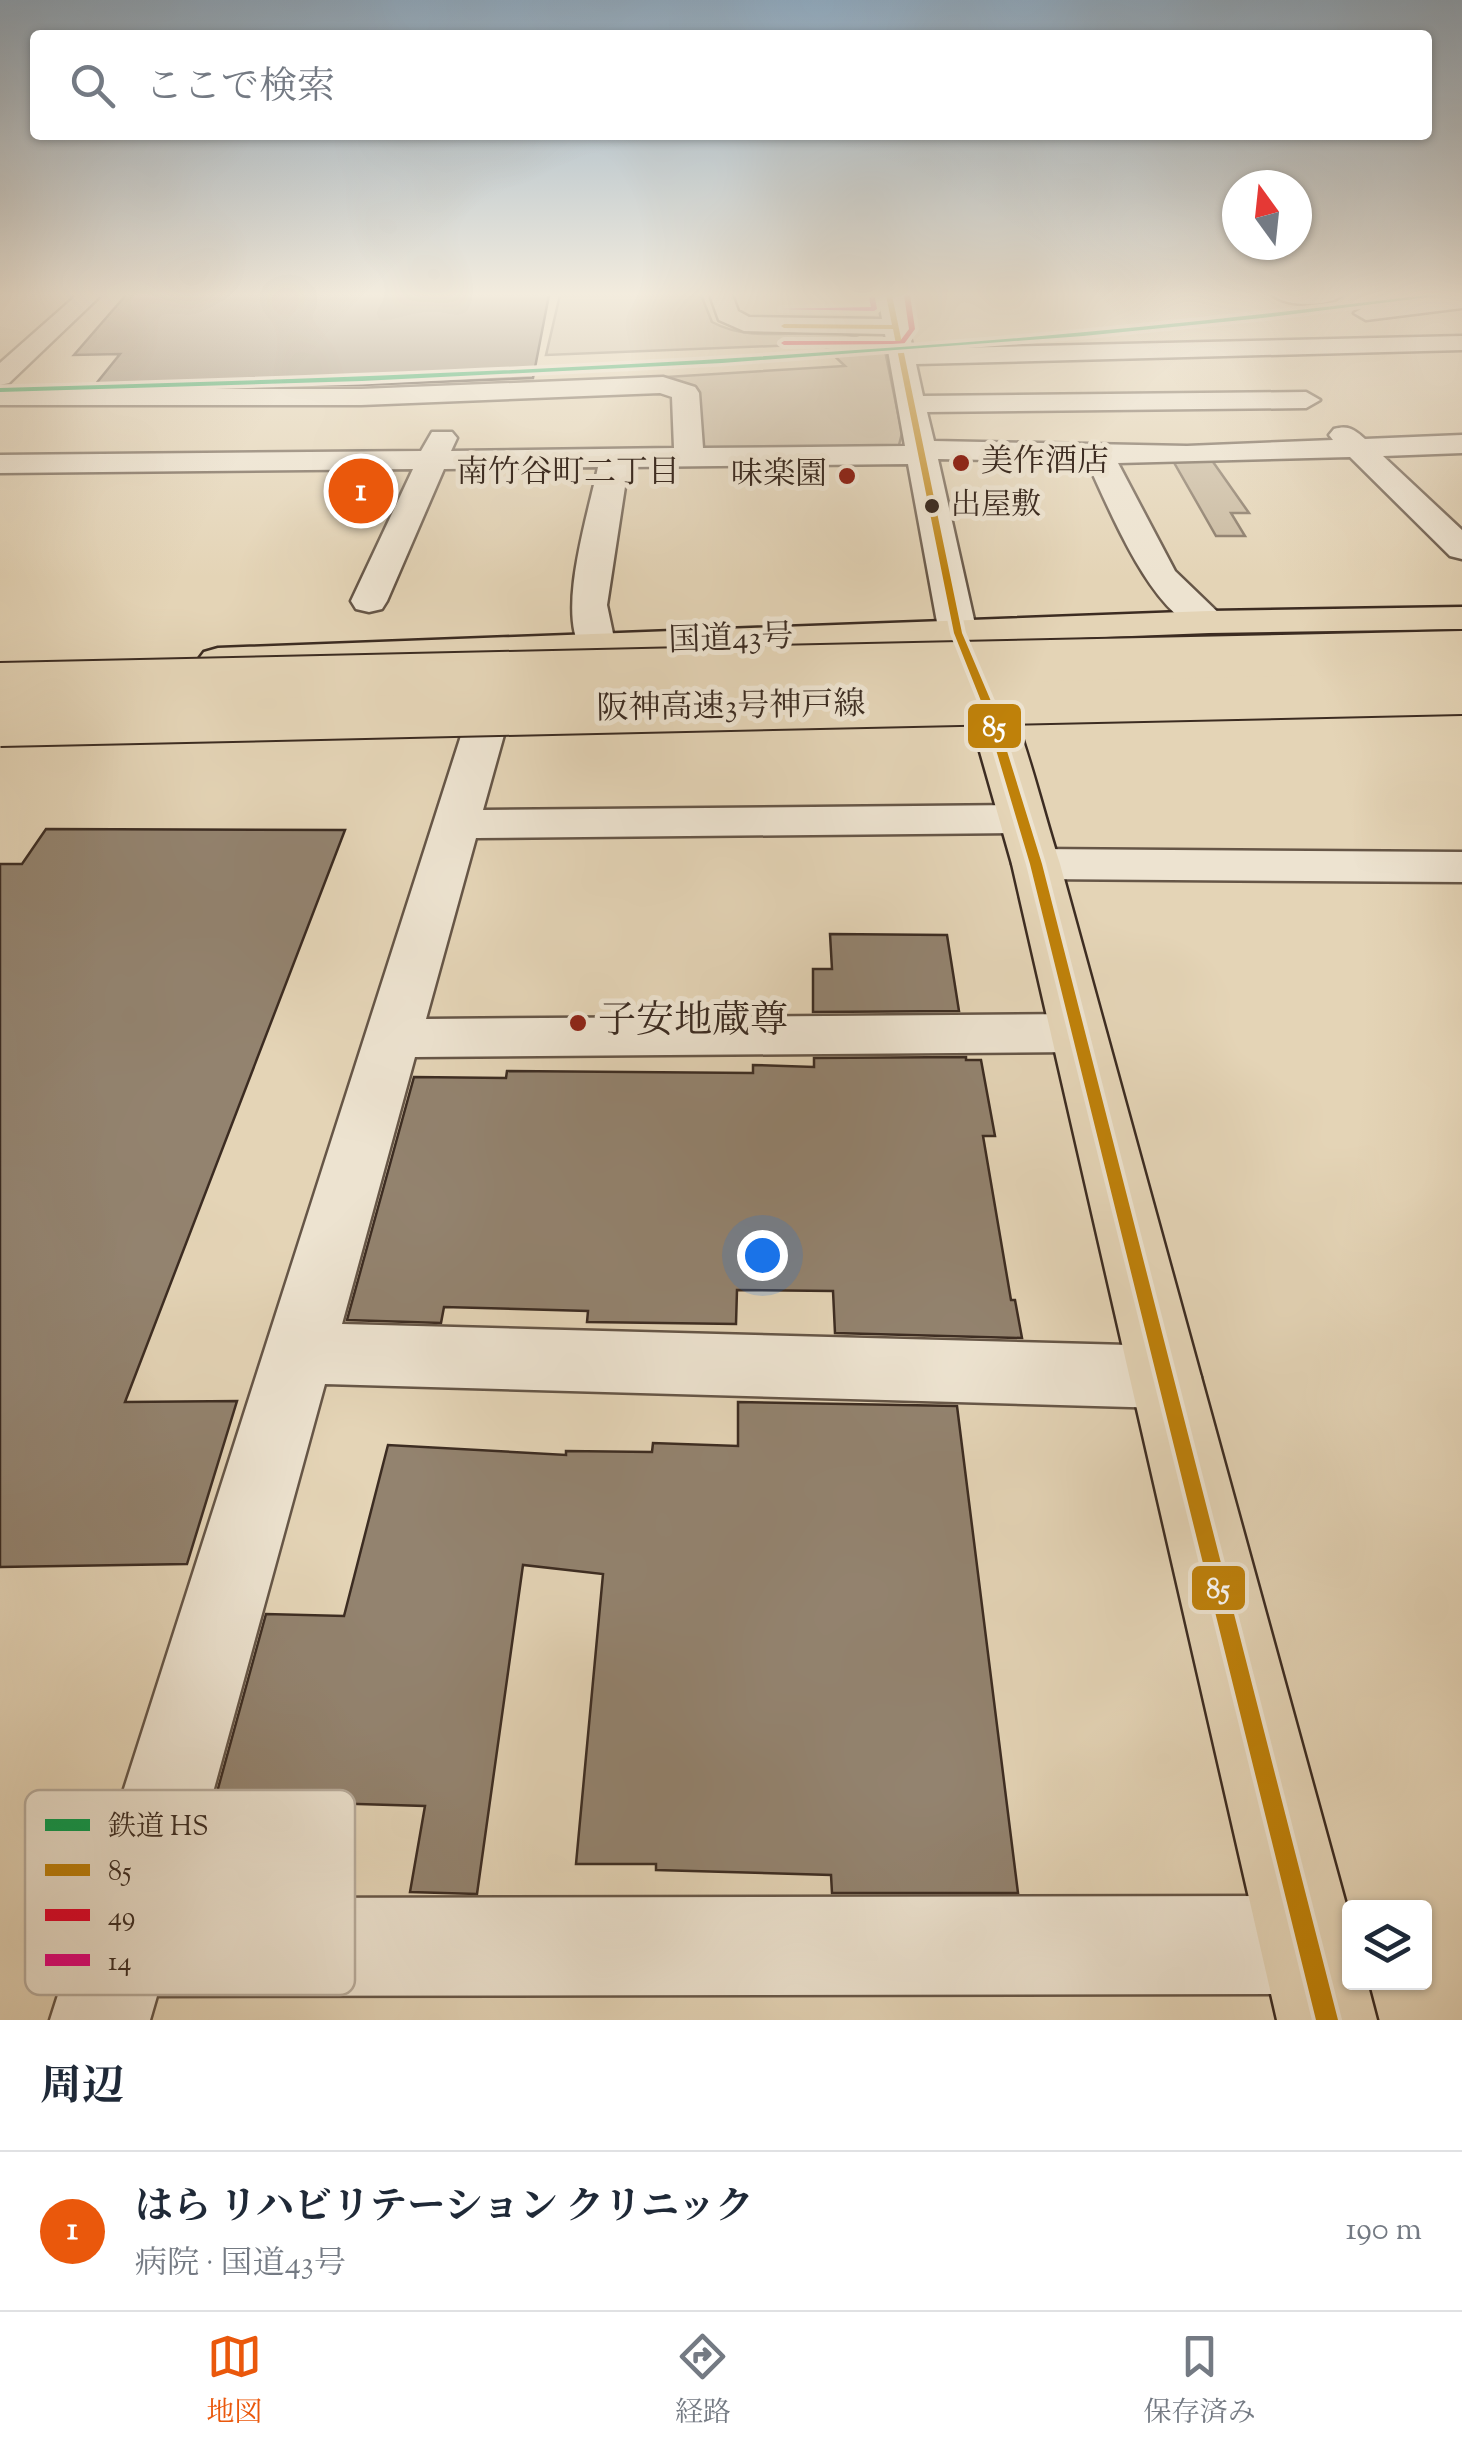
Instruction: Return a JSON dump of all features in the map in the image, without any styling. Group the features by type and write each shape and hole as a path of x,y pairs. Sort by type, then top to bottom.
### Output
{"main road":[{"name":"国道43号","path":"0,669 596,643 1209,622 1462,618"},
{"path":"958,633 988,706 1029,842 1318,1983"},
{"name":"阪神高速3号神戸線","path":"0,684 1462,652"},
{"name":"国道43号","path":"0,726 1462,695"},
{"name":"阪神高速3号神戸線","path":"0,726 1462,695"}],"street":[{"path":"40,389 91,400 324,394 361,397 556,389"},
{"path":"675,389 685,393 689,459"},
{"path":"910,389 958,633"},
{"path":"1132,389 1188,455"},
{"path":"1294,389 1462,549"},
{"path":"913,404 1306,400"},
{"path":"0,464 436,450 614,461 921,452 1188,455 1462,444"},
{"path":"369,600 436,450"},
{"path":"1098,453 1160,576 1209,622"},
{"path":"596,643 589,604 614,461"},
{"path":"169,1790 488,717"},
{"path":"458,824 1029,842 1462,868"},
{"path":"394,1038 1078,1033"},
{"path":"300,1353 1165,1377"},
{"path":"355,1984 1318,1983"}],"shaded area":[{"path":"679,389 893,389 902,433 899,445 884,449 704,450"},
{"path":"1172,459 1211,459 1249,513 1231,513 1245,536 1216,536"}],"building":[{"path":"46,829 345,830 125,1402 237,1401 187,1564 0,1567 0,864 22,864"},
{"path":"830,934 947,935 959,1011 813,1012 813,969 832,969"},
{"path":"814,1058 981,1060 995,1136 983,1136 1011,1300 1015,1300 1022,1338 835,1333 833,1291 737,1290 736,1324 587,1322 588,1311 444,1307 441,1323 347,1320 414,1077 506,1078 507,1071 753,1073 753,1065 814,1067"},
{"path":"738,1402 957,1406 1018,1893 832,1893 831,1875 656,1870 656,1864 576,1864 603,1574 523,1565 477,1894 410,1892 425,1806 355,1804 355,1790 218,1790 266,1614 344,1616 388,1445 566,1455 566,1451 652,1452 653,1443 738,1446"}],"rail line":[{"name":"HS","path":"0,390 24,389"}],"transit line":[{"name":"85","path":"908,389 958,633 988,706 1036,864 1327,2020"}],"place":[{"name":"美作酒店","path":"961,463"},
{"name":"味楽園","path":"847,476"},
{"name":"はら リハビリテーション クリニック","path":"361,491"},
{"name":"出屋敷","path":"932,506"},
{"name":"子安地蔵尊","path":"578,1023"}],"district":[{"name":"南竹谷町二丁目","path":"568,474"}]}
